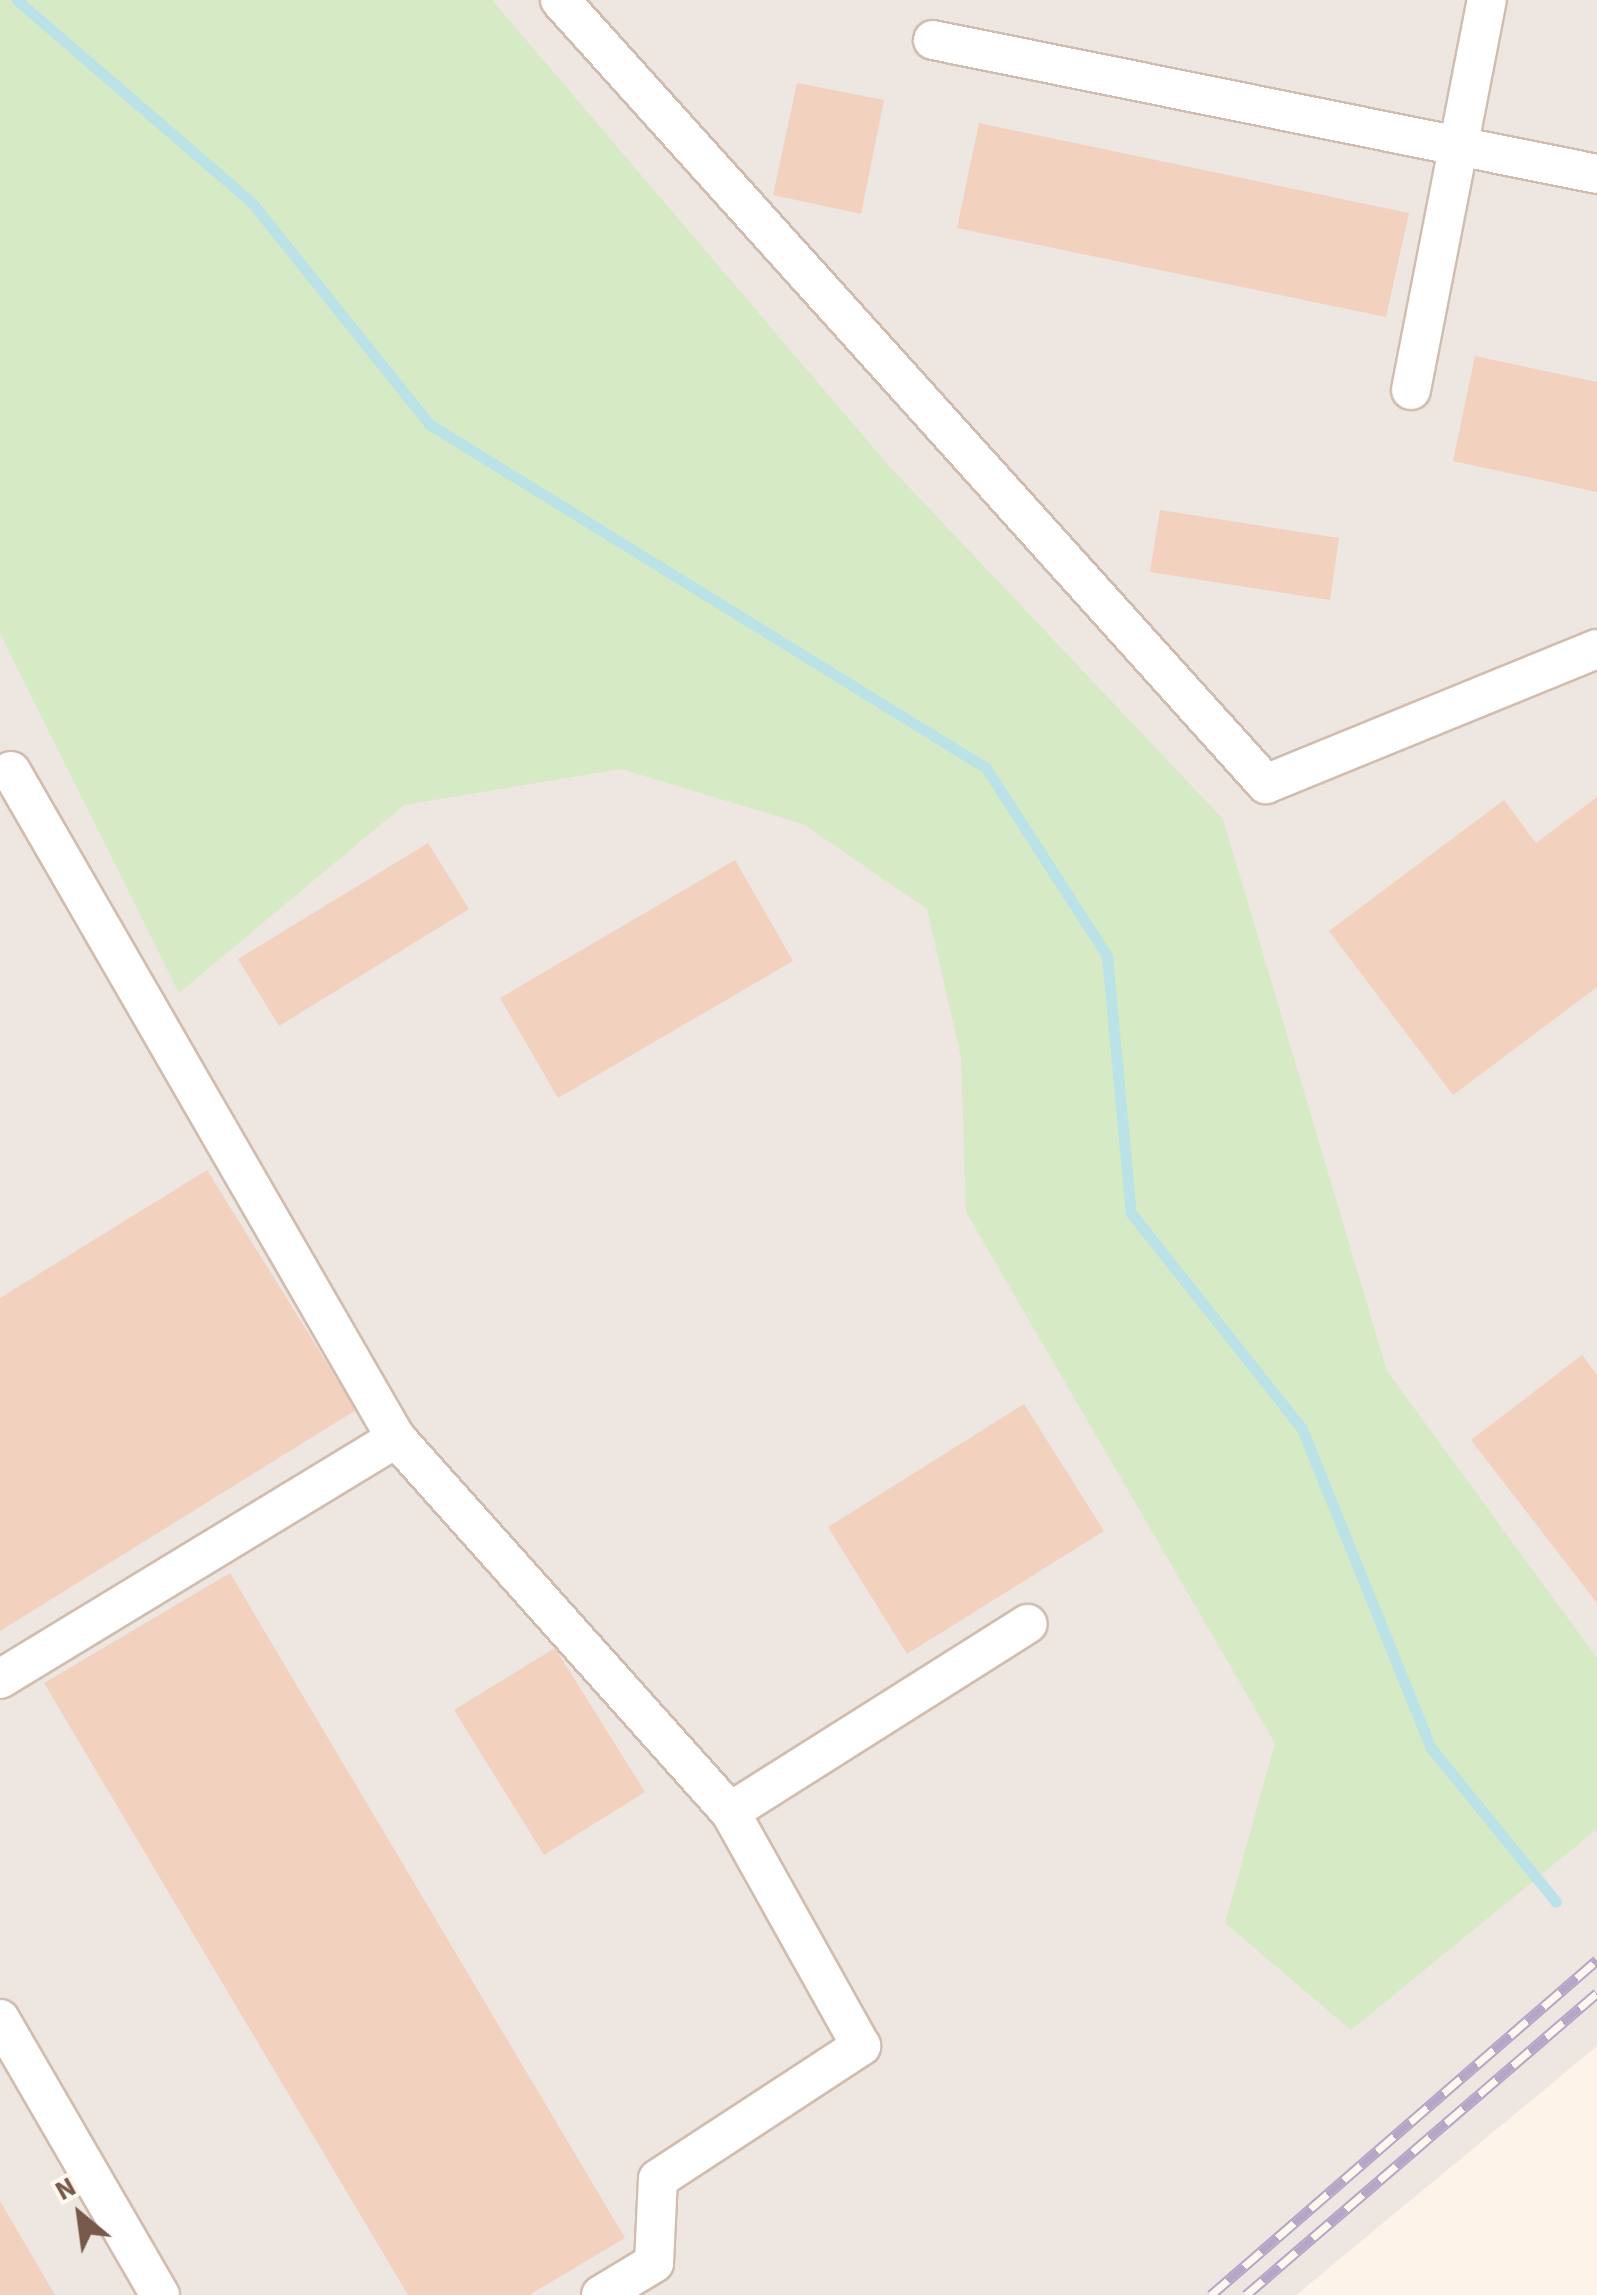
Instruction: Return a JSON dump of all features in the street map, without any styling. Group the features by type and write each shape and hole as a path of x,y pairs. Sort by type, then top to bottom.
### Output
{"lane":[{"path":"560,0 1266,784 1597,649"},
{"path":"1411,390 1487,0"},
{"path":"933,40 1597,174"},
{"path":"11,771 396,1438 730,1812 861,2046 658,2179 654,2263 601,2295"},
{"path":"0,1679 396,1438"},
{"path":"730,1812 1027,1624"},
{"path":"0,2019 160,2295"}],"shaded area":[{"path":"0,0 1597,0 1597,2046 1296,2295 0,2295"}],"green space":[{"path":"0,0 492,0 889,466 1223,819 1387,1371 1597,1658 1597,1829 1351,2030 1225,1923 1275,1743 966,1212 961,1057 927,909 803,824 621,769 404,805 179,993 0,633"}],"building":[{"path":"797,83 884,100 861,214 773,195"},
{"path":"979,123 1409,213 1386,317 957,228"},
{"path":"1475,356 1597,382 1597,492 1453,461"},
{"path":"1160,510 1339,538 1330,600 1150,572"},
{"path":"1597,797 1597,987 1453,1095 1329,931 1504,800 1536,843"},
{"path":"428,843 469,909 279,1026 238,959"},
{"path":"735,860 793,961 558,1098 500,998"},
{"path":"207,1170 356,1410 0,1631 0,1298"},
{"path":"1582,1355 1597,1375 1597,1603 1471,1440"},
{"path":"1024,1404 1104,1531 907,1654 828,1527"},
{"path":"230,1573 625,2238 529,2295 408,2295 44,1683"},
{"path":"555,1648 645,1792 544,1855 454,1710"},
{"path":"0,2201 55,2295 0,2295"}],"waterway":[{"path":"17,0 253,204 429,424 986,768 1107,956 1131,1213 1302,1429 1431,1748 1556,1902"}],"railway":[{"path":"1211,2295 1597,1960"},
{"path":"1246,2295 1597,1993"}]}
